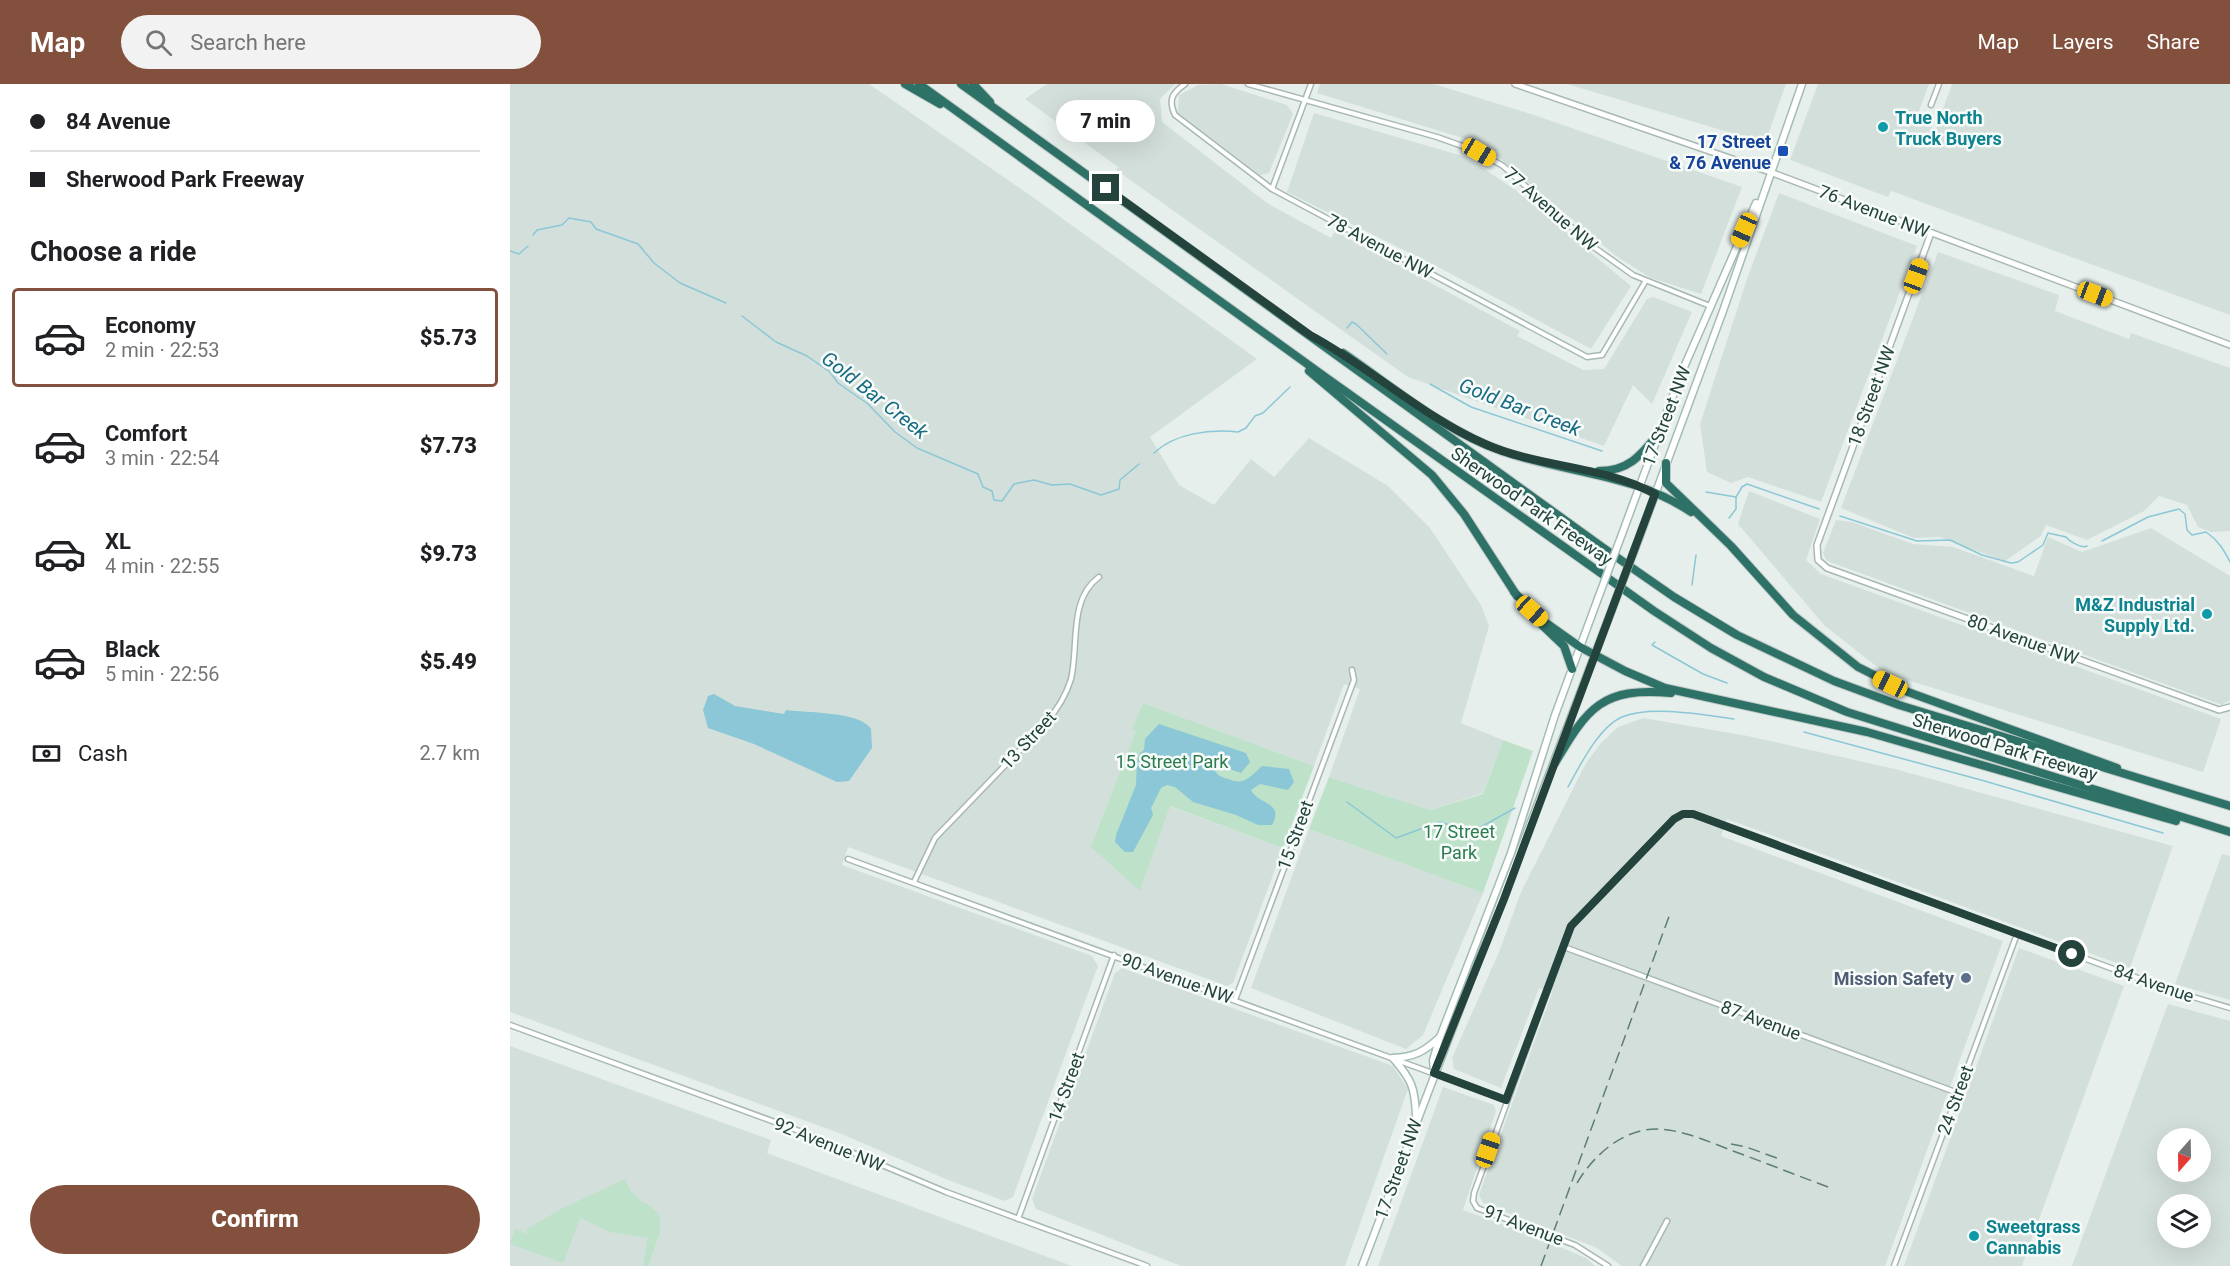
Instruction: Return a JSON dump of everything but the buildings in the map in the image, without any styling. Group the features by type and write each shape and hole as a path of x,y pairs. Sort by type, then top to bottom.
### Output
{"highway":[{"path":"905,84 923,96 953,109"},
{"name":"Sherwood Park Freeway","path":"919,84 1654,611 1711,648 1764,676 1858,716 2230,833"},
{"name":"Sherwood Park Freeway","path":"961,84 1631,567 1674,597 1747,640 1798,666 1867,694 2230,806"},
{"path":"973,84 984,93 994,108"},
{"path":"1310,335 1340,351 1440,418 1482,443 1518,456 1640,485 1705,521"},
{"path":"1289,350 1324,385 1432,476 1464,514 1525,608 1564,646 1572,669"},
{"path":"1570,467 1607,471 1627,466 1642,455 1659,433"},
{"path":"1666,463 1666,483 1793,615 1858,668 1908,692 2111,765 2136,778"},
{"path":"1514,592 1542,620 1580,647 1638,677 1687,695"},
{"path":"1555,763 1582,719 1607,700 1636,692 1687,695 1867,732 2196,826 2230,833"}],"main road":[{"name":"17 Street NW","path":"1362,1266 1416,1119 1555,763 1636,546 1723,311 1802,84"},
{"name":"17 Street NW","path":"1434,1073 1433,1060 1440,1037 1511,853 1572,669 1659,433 1710,306 1770,172"},
{"path":"1393,1058 1411,1057 1424,1052 1440,1037"},
{"path":"1393,1058 1407,1074 1414,1089 1416,1119"}],"street":[{"name":"78 Avenue NW","path":"1185,84 1173,93 1171,101 1175,115 1272,189 1587,357 1597,357 1604,351 1645,282"},
{"name":"77 Avenue NW","path":"1248,84 1306,98 1437,137 1479,152 1503,166 1595,248 1645,282 1710,306"},
{"path":"1272,189 1311,84"},
{"name":"76 Avenue NW","path":"1515,84 1770,172 2230,345"},
{"path":"1931,105 1939,84"},
{"name":"18 Street NW","path":"1818,560 1817,545 1931,233"},
{"name":"80 Avenue NW","path":"1818,560 1827,568 2219,710 2230,707"},
{"name":"13 Street","path":"914,882 935,838 1045,724 1061,703 1072,672 1077,620 1088,589 1099,577"},
{"name":"15 Street","path":"1235,1000 1354,680 1352,670"},
{"name":"84 Avenue","path":"1564,947 1575,921 1674,819 1683,814 1693,814 2173,991 2230,1008"},
{"name":"90 Avenue NW","path":"848,860 914,882 1506,1100"},
{"name":"24 Street","path":"1894,1266 2017,934"},
{"path":"1506,1100 1564,947"},
{"name":"87 Avenue","path":"1564,947 1958,1093"},
{"name":"14 Street","path":"1018,1219 1113,955"},
{"name":"92 Avenue NW","path":"510,1025 813,1136 946,1192 1148,1266"},
{"name":"91 Avenue","path":"1506,1100 1473,1201 1477,1208 1575,1245 1608,1266"},
{"path":"1643,1266 1668,1221"}],"shaded area":[{"path":"510,84 869,84 1034,198 1257,359 1150,437 1179,485 1214,505 1251,459 1274,477 1309,438 1388,486 1430,528 1481,605 1489,626 1461,723 1503,740 1483,793 1430,810 1329,777 1360,689 1344,684 1314,766 1143,703 1133,729 1136,730 1140,891 1169,806 1283,848 1233,983 1227,986 848,847 842,865 1092,956 1098,966 1013,1197 1005,1201 948,1180 844,1135 510,1012"},
{"path":"1047,84 1175,84 1160,99 1162,122 1267,203 1331,238 1335,231 1520,331 1517,336 1583,370 1604,369 1647,299 1653,297 1692,312 1652,404 1633,385 1604,446 1408,377 1116,170 1118,167 1025,99"},
{"path":"1221,84 1287,105 1293,114 1269,173 1260,175 1178,113 1179,95 1198,85"},
{"path":"1320,84 1434,84 1534,115 1742,187 1701,294 1651,278 1616,256 1482,144 1317,93"},
{"path":"1567,84 1786,84 1765,143"},
{"path":"1818,84 1929,84 1915,122 1936,129 1952,84 2230,84 2230,315 1891,191 1888,197 1790,160"},
{"path":"1314,113 1466,157 1514,189 1631,286 1591,349 1442,269 1287,192"},
{"path":"1779,193 1917,246 1821,502 1748,477 1731,483 1707,472 1700,424 1748,276"},
{"path":"1938,252 2059,295 2055,311 2129,339 2131,333 2230,368 2230,531 2211,532 2198,527 2187,505 2159,496 2144,511 2087,540 2046,525 2041,536 2005,561 1939,537 1914,538 1841,508"},
{"path":"1749,491 1820,519 1806,560 1821,574 2221,719 2203,772 1885,673 1825,626 1738,524"},
{"path":"1836,520 1852,522 1913,544 1953,547 2034,576 2048,537 2082,552 2151,528 2230,576 2230,700 2222,705 1827,561 1823,553"},
{"path":"1643,718 1748,736 1895,769 2173,846 2130,968 1727,819 1721,836 2003,941 1885,1266 1622,1266 1597,1248 1483,1203 1479,1195 1552,993 1539,988 1501,1088 1454,1069 1452,1058 1499,952 1521,892 1586,763 1601,743 1618,727"},
{"path":"1309,829 1483,893 1423,1035 1406,1049 1251,988"},
{"path":"2222,854 2230,856 2230,1000 2175,984"},
{"path":"2019,948 2124,986 2022,1266 1904,1266"},
{"path":"1122,968 1393,1066 1408,1089 1345,1266 1181,1266 1036,1209 1032,1199 1115,973"},
{"path":"2168,1004 2230,1021 2230,1266 2072,1266"},
{"path":"510,1046 771,1140 767,1153 1072,1266 510,1266"},
{"path":"1443,1087 1494,1105 1496,1111 1463,1210 1586,1258 1595,1266 1378,1266"}],"green space":[{"name":"15 Street Park","path":"1143,703 1314,766 1283,848 1170,806 1140,891 1091,847 1136,731 1132,729"},
{"name":"17 Street Park","path":"1503,740 1533,751 1483,893 1309,829 1329,777 1430,810 1483,794"},
{"path":"625,1179 633,1193 660,1216 660,1232 648,1266 643,1266 648,1238 610,1232 580,1218 563,1263 510,1244 515,1229 527,1234 527,1229 561,1209"}],"water":[{"path":"714,694 735,706 784,714 786,710 832,714 856,719 871,729 872,748 849,781 837,782 754,744 708,728 703,710 708,696"},
{"path":"1159,724 1246,753 1250,762 1241,773 1218,765 1213,767 1225,778 1243,781 1262,766 1289,769 1294,782 1288,790 1260,784 1251,790 1254,795 1273,808 1275,817 1272,825 1258,825 1236,815 1193,802 1175,787 1167,785 1161,788 1151,808 1153,815 1133,852 1125,852 1115,842 1116,835 1136,785 1137,761 1144,750 1145,739"}],"waterway":[{"name":"Gold Bar Creek","path":"533,235 537,230 562,225 569,218 591,222 596,229 638,244 654,263 680,283 726,303"},
{"name":"Gold Bar Creek","path":"510,251 519,254 528,246"},
{"name":"Gold Bar Creek","path":"742,316 776,342 807,356 830,372 838,383 868,404 895,432 917,448 978,474 983,487 992,491 994,500 1002,501 1014,484 1034,480 1052,485 1070,484 1101,495 1119,489 1120,480 1139,464"},
{"name":"Gold Bar Creek","path":"1347,328 1352,322 1356,324 1387,354"},
{"name":"Gold Bar Creek","path":"1430,384 1471,407 1602,451"},
{"name":"Gold Bar Creek","path":"1154,453 1172,441 1193,434 1216,431 1238,432 1246,428 1255,416 1263,413 1290,387"},
{"name":"Gold Bar Creek","path":"1706,492 1736,497 1742,487 1747,484 1819,509"},
{"path":"1729,518 1736,509 1736,497"},
{"name":"Gold Bar Creek","path":"2102,541 2148,517 2179,509 2185,514 2187,530 2192,535 2206,532 2220,546 2230,562"},
{"name":"Gold Bar Creek","path":"1840,516 1917,541 1950,540 1982,555 2011,563 2018,562 2043,545 2048,533 2066,537 2079,546 2087,546"},
{"path":"1692,585 1696,555"},
{"path":"1655,642 1652,645 1703,674 1727,683"},
{"path":"1568,787 1598,738 1622,717 1634,713 1662,711 1734,719"},
{"path":"1804,732 2163,833"},
{"path":"1347,802 1396,838 1440,822 1472,832 1515,808"}],"railway":[{"path":"1541,1266 1671,911"},
{"path":"1577,1183 1591,1163 1610,1146 1633,1133 1658,1129 1696,1137 1831,1188"},
{"path":"1731,1144 1777,1158"}],"place":[{"name":"True North Truck Buyers","path":"1883,127"},
{"name":"17 Street & 76 Avenue","path":"1783,151"},
{"name":"M&Z Industrial Supply Ltd.","path":"2207,614"},
{"name":"Mission Safety","path":"1966,978"},
{"name":"Sweetgrass Cannabis","path":"1974,1236"}],"route":[{"path":"1106,188 1310,335 1340,351 1464,433 1502,451 1619,479 1640,485 1655,494 1504,899 1434,1073 1506,1100 1571,926 1674,819 1683,814 1693,814 2072,954"}]}
